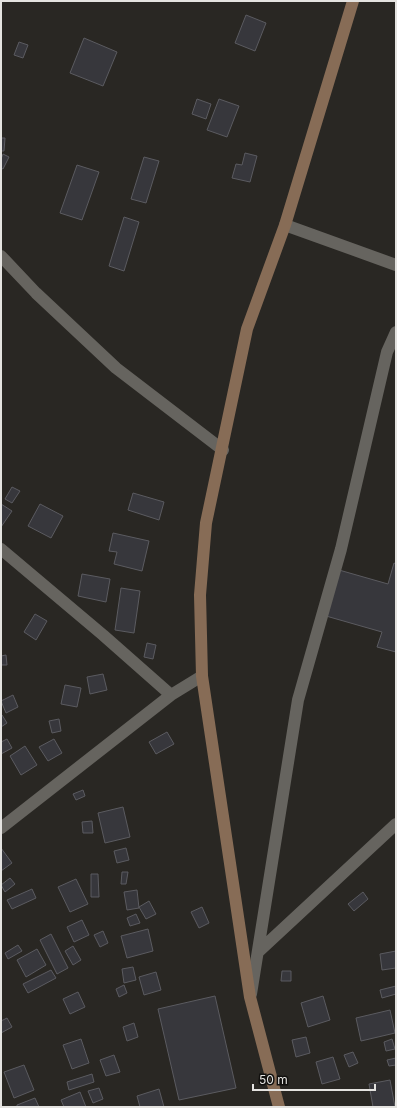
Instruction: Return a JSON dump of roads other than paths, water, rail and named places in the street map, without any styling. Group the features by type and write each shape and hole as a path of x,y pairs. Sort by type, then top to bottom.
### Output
{"main road":[{"path":"279,1107 250,997 202,676 200,595 206,523 223,450 247,330 285,225 353,1"}],"street":[{"path":"285,225 396,265"},
{"path":"1,256 36,293 116,368 223,450"},
{"path":"250,997 298,700 341,549 387,352 396,332"},
{"path":"1,549 103,635 171,695"},
{"path":"1,828 171,695 202,676"},
{"path":"258,952 396,824"}]}
